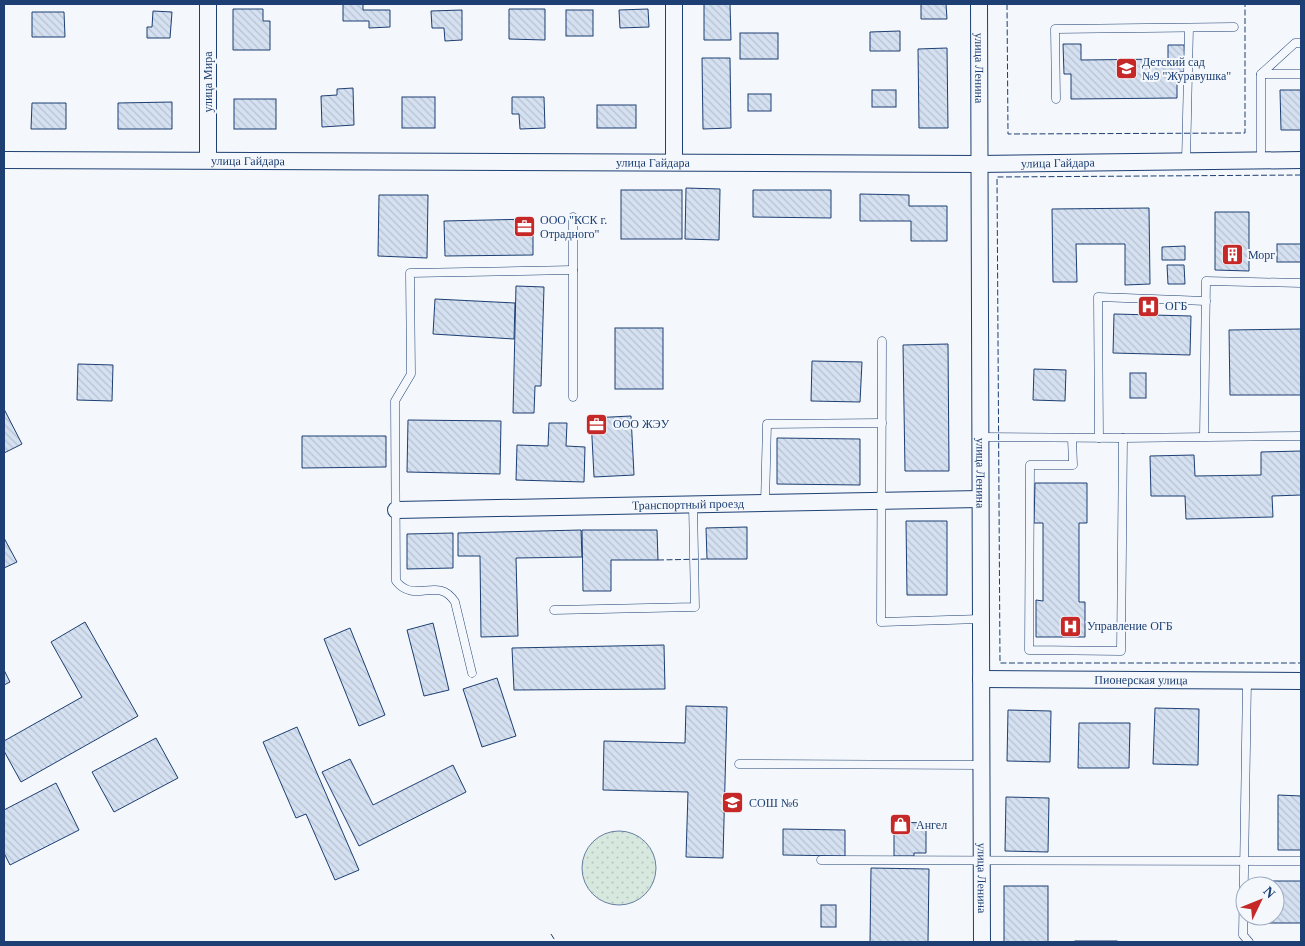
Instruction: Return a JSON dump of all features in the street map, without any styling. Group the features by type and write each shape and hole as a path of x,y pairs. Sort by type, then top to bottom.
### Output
{"street":[{"name":"улица Мира","path":"208,4 208,159"},
{"path":"674,4 674,162"},
{"name":"улица Ленина","path":"979,4 978,164 982,942"},
{"name":"улица Гайдара","path":"4,160 208,159 978,164 1301,160"},
{"name":"Транспортный проезд","path":"396,510 980,499"},
{"name":"Пионерская улица","path":"981,679 1301,681"}],"lane":[{"path":"1056,99 1055,29 1234,27"},
{"path":"1186,161 1189,28"},
{"path":"1261,160 1261,74 1295,43 1301,43"},
{"path":"1261,74 1301,74"},
{"path":"572,217 573,397"},
{"path":"472,673 455,602 449,593 441,590 411,591 402,589 396,581 395,402 411,374 410,273 573,270"},
{"path":"1204,436 1206,281 1301,283"},
{"path":"1099,438 1098,297 1206,301"},
{"path":"882,341 880,622 981,619"},
{"path":"766,503 767,424 882,423"},
{"path":"980,437 1301,436"},
{"path":"1072,438 1072,465 1030,465 1029,650 1121,651 1123,438"},
{"path":"554,610 695,607 693,504"},
{"path":"1247,680 1243,936 1248,942"},
{"path":"739,764 981,765"},
{"path":"821,860 1301,861"}],"shaded area":[{"path":"619,831 633,834 645,842 653,854 656,868 653,882 645,894 633,902 619,905 605,902 593,894 585,882 582,868 585,854 593,842 605,834"}],"building":[{"path":"343,4 363,4 363,10 390,10 390,27 369,28 369,21 343,21"},
{"path":"704,4 730,4 731,40 704,40"},
{"path":"921,4 946,4 947,19 921,19"},
{"path":"233,9 263,9 263,21 270,21 270,50 233,50"},
{"path":"509,9 545,9 545,40 509,39"},
{"path":"648,9 649,27 620,28 619,10"},
{"path":"462,10 462,40 445,41 444,28 432,28 431,11"},
{"path":"566,10 593,10 593,36 566,36"},
{"path":"153,11 172,12 170,38 147,38 147,27 152,27"},
{"path":"32,12 64,12 65,37 32,37"},
{"path":"900,31 900,51 870,51 870,32"},
{"path":"740,33 778,33 778,59 740,59"},
{"path":"1063,44 1081,44 1081,60 1168,59 1168,45 1184,45 1185,72 1177,72 1177,98 1071,99 1071,74 1064,74"},
{"path":"947,48 948,128 919,128 918,49"},
{"path":"702,58 730,58 731,128 703,129"},
{"path":"353,88 354,125 322,127 321,96 337,95 337,89"},
{"path":"872,90 896,90 896,107 872,107"},
{"path":"1280,90 1301,90 1301,130 1281,130"},
{"path":"748,94 771,94 771,111 748,111"},
{"path":"402,97 435,97 435,128 402,128"},
{"path":"512,97 544,97 545,128 520,129 519,114 512,114"},
{"path":"234,99 276,99 276,129 234,129"},
{"path":"172,102 172,129 118,129 118,103"},
{"path":"32,103 66,103 66,129 31,129"},
{"path":"597,105 636,105 636,128 597,128"},
{"path":"686,188 720,189 719,240 685,239"},
{"path":"621,190 682,190 682,239 621,239"},
{"path":"753,190 831,190 831,218 753,217"},
{"path":"860,194 909,195 909,206 947,206 947,241 911,241 911,221 860,221"},
{"path":"379,195 428,195 427,258 378,256"},
{"path":"1149,208 1150,284 1125,285 1125,244 1076,244 1077,282 1053,282 1052,209"},
{"name":"Морг","path":"1215,212 1249,212 1249,271 1215,270"},
{"path":"533,219 533,255 445,256 444,221"},
{"path":"1277,244 1301,244 1301,262 1277,262"},
{"path":"1185,246 1185,260 1162,260 1162,247"},
{"path":"1167,265 1184,265 1185,284 1168,284"},
{"path":"516,286 544,287 541,386 535,386 534,413 513,413"},
{"path":"435,299 515,303 514,339 433,334"},
{"path":"1114,314 1191,316 1190,355 1113,353"},
{"path":"615,328 663,328 663,389 615,389"},
{"path":"1301,329 1301,395 1230,395 1229,330"},
{"path":"948,344 949,471 905,471 903,345"},
{"path":"812,361 862,362 860,402 811,401"},
{"path":"78,364 113,365 112,401 77,400"},
{"path":"1034,369 1066,370 1065,401 1033,400"},
{"path":"1130,373 1146,373 1146,398 1130,398"},
{"path":"4,409 22,444 4,453"},
{"path":"631,416 634,475 594,477 591,418"},
{"path":"408,420 501,421 500,474 407,472"},
{"path":"549,423 567,423 566,446 585,447 584,482 516,480 517,445 548,446"},
{"path":"302,436 386,436 386,467 302,468"},
{"path":"777,438 860,439 860,485 777,484"},
{"path":"1301,451 1301,495 1272,496 1273,517 1186,519 1185,496 1151,496 1150,456 1194,455 1195,476 1261,475 1261,452"},
{"path":"1035,483 1087,483 1087,523 1079,523 1079,602 1085,602 1085,637 1036,637 1036,600 1043,601 1043,523 1034,523"},
{"path":"906,521 947,521 947,595 907,595"},
{"path":"747,527 747,559 707,559 706,528"},
{"path":"581,530 582,557 516,558 518,636 481,637 480,556 458,556 458,533"},
{"path":"582,530 657,530 658,560 611,560 611,591 583,591"},
{"path":"453,533 453,568 407,569 407,534"},
{"path":"4,538 17,562 4,568"},
{"path":"85,622 138,716 21,782 4,751 4,741 82,697 51,642"},
{"path":"433,623 449,690 424,696 407,630"},
{"path":"350,628 385,715 359,726 324,639"},
{"path":"664,645 665,689 514,690 512,648"},
{"path":"4,670 10,682 4,685"},
{"path":"497,678 516,736 482,747 463,689"},
{"path":"686,706 727,707 723,858 686,857 688,792 603,790 604,741 685,743"},
{"path":"1155,708 1199,709 1198,765 1153,764"},
{"path":"1008,710 1051,711 1050,762 1007,761"},
{"path":"1079,723 1130,723 1129,768 1078,768"},
{"path":"297,727 359,870 335,880 306,814 296,818 263,742"},
{"path":"156,738 178,778 114,812 92,772"},
{"path":"350,759 373,805 453,765 466,792 359,846 322,772"},
{"path":"56,783 79,830 10,865 4,853 4,810"},
{"path":"1278,795 1301,796 1301,850 1278,850"},
{"path":"1006,797 1049,798 1048,852 1005,851"},
{"path":"894,822 926,823 926,853 914,853 914,856 894,856"},
{"path":"783,829 845,830 845,856 783,855"},
{"path":"871,868 929,869 928,942 870,942"},
{"path":"1285,881 1301,881 1301,923 1285,923"},
{"path":"1004,886 1048,886 1048,942 1004,942"},
{"path":"821,905 836,905 836,927 821,927"},
{"path":"1117,941 1117,942 1075,942"}],"fence":[{"path":"1007,4 1008,134 1245,133 1245,4"},
{"path":"1301,175 997,177 1000,663 1301,663"},
{"path":"658,560 707,559"},
{"path":"551,934 556,942"}],"place":[{"name":"Детский сад №9 \"Журавушка\"","path":"1126,69"},
{"name":"ООО \"КСК г. Отрадного\"","path":"524,227"},
{"name":"Морг","path":"1232,255"},
{"name":"ОГБ","path":"1149,306"},
{"name":"ООО ЖЭУ","path":"597,424"},
{"name":"Управление ОГБ","path":"1071,626"},
{"name":"СОШ №6","path":"733,803"},
{"name":"Ангел","path":"900,825"}]}
